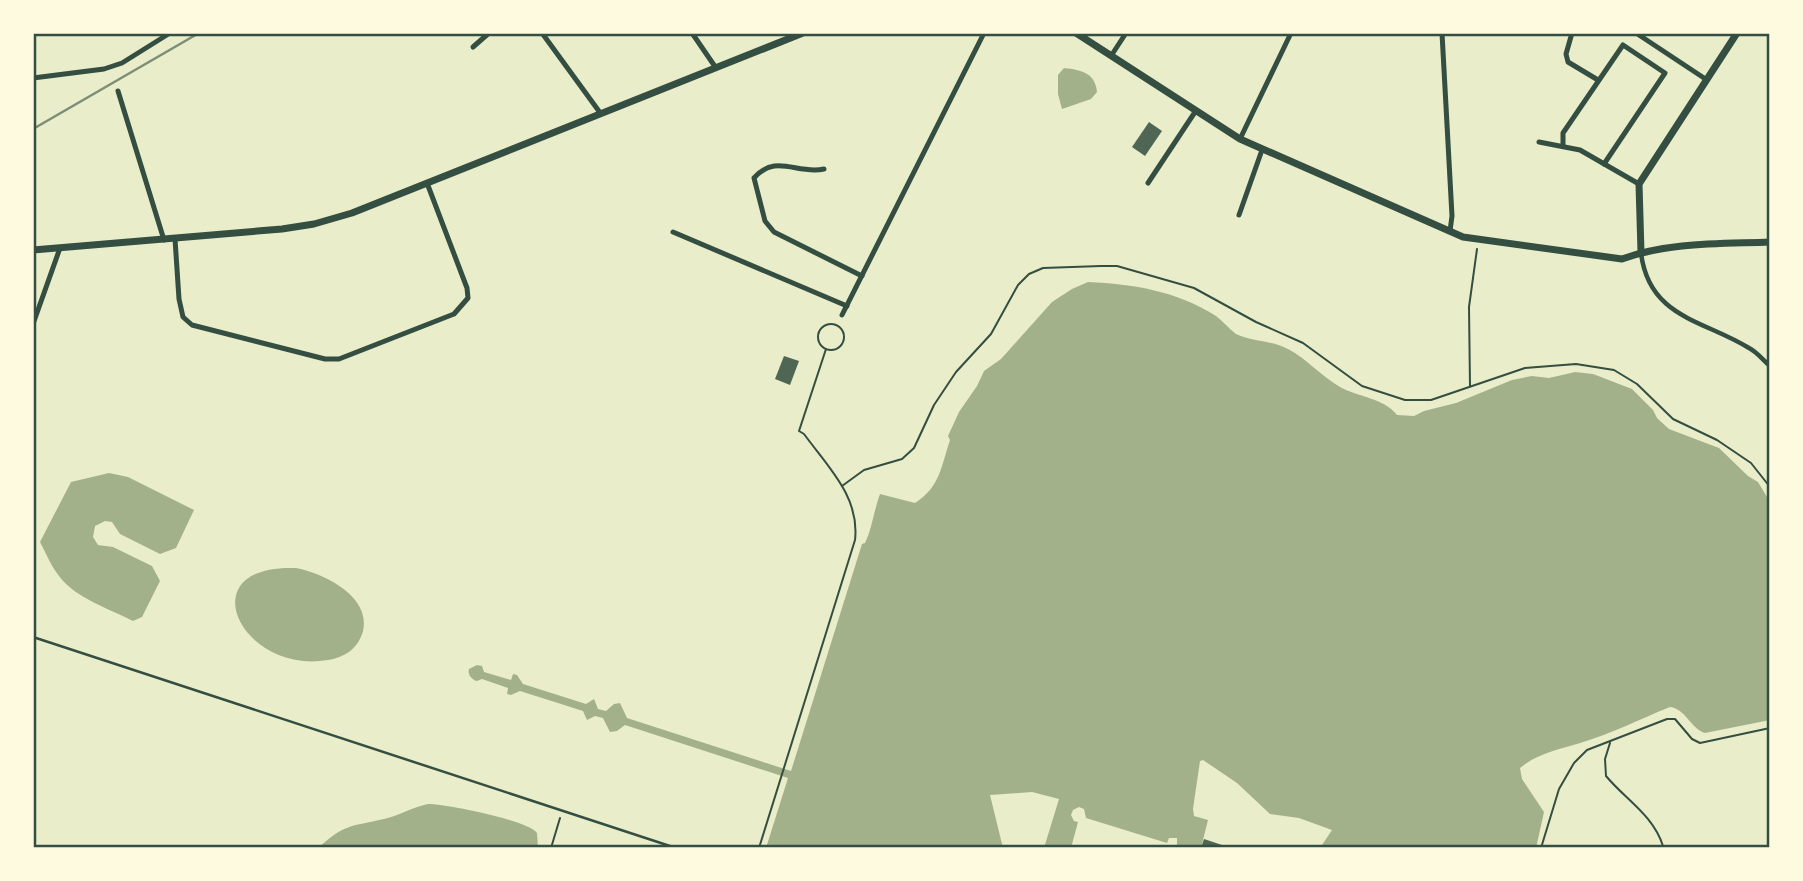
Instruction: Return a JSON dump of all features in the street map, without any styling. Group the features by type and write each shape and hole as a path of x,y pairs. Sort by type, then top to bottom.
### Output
{"street":[{"path":"33,78 104,69 122,63 170,33"},
{"path":"473,47 489,33"},
{"path":"542,33 601,114"},
{"path":"692,33 716,68"},
{"path":"33,250 164,240 314,224 352,213 803,33"},
{"path":"842,315 984,33"},
{"path":"1076,33 1240,139 1450,231 1478,240 1622,259 1665,248 1770,242"},
{"path":"1111,56 1126,33"},
{"path":"1240,139 1291,33"},
{"path":"1442,33 1452,216 1450,231"},
{"path":"1572,33 1566,54 1568,62 1598,80"},
{"path":"1636,33 1707,80"},
{"path":"1737,33 1639,184 1641,252 1643,269 1665,303 1682,317 1750,348 1770,366"},
{"path":"1563,145 1563,133 1623,45 1665,73 1604,163"},
{"path":"118,91 164,240"},
{"path":"1148,183 1195,112"},
{"path":"1539,142 1580,150 1639,184"},
{"path":"1239,215 1262,150"},
{"path":"824,169 812,172 780,164 762,169 754,178 765,221 774,232 862,276"},
{"path":"174,239 179,299 183,317 192,325 325,359 339,359 454,314 468,298 467,288 427,183"},
{"path":"673,232 847,306"},
{"path":"33,324 60,248"}],"lane":[{"path":"33,637 677,848"}],"path":[{"path":"1471,387 1469,307 1478,240"},
{"path":"842,486 864,470 902,459 914,448 934,405 956,372 991,334 1018,285 1029,274 1043,268 1117,266 1194,288 1256,323 1303,343 1362,386 1405,400 1431,400 1525,368 1576,364 1614,370 1637,383 1673,419 1717,440 1751,463 1770,487"},
{"path":"827,325 837,326 842,331 843,340 835,349 826,349 819,342 819,332 827,325"},
{"path":"759,848 855,540 852,502 804,434 799,431 826,349"},
{"path":"1541,848 1559,789 1574,763 1587,750 1667,719 1675,719 1692,739 1700,743 1770,727"},
{"path":"1610,742 1605,759 1606,776 1644,812 1663,846"},
{"path":"551,848 563,810"}],"shaded area":[{"path":"1064,68 1082,71 1094,81 1097,92 1091,99 1062,109 1058,94 1058,75"},
{"path":"1088,282 1138,287 1186,300 1216,316 1236,334 1288,349 1340,387 1378,401 1397,415 1414,416 1456,403 1512,380 1532,376 1549,378 1575,372 1593,374 1632,389 1669,429 1719,448 1758,482 1770,502 1770,720 1705,733 1695,727 1680,711 1670,707 1603,735 1534,759 1520,768 1522,779 1544,812 1536,848 1320,848 1332,830 1299,818 1270,814 1237,783 1203,760 1200,761 1193,809 1194,816 1208,820 1201,848 1168,848 1177,845 1177,838 1169,838 1167,843 1086,818 1084,809 1079,807 1073,810 1071,815 1074,821 1078,822 1071,848 1044,848 1059,799 1032,792 990,795 1003,848 766,848 788,778 625,725 610,732 603,718 595,716 587,720 583,711 520,691 507,694 508,688 482,679 477,681 470,675 469,669 477,665 482,666 484,672 511,680 513,674 517,675 523,684 586,704 594,699 598,709 606,711 614,704 620,703 627,718 791,771 880,494 915,503 930,490 938,476 950,440 948,436 984,371 1001,359 1052,302"},
{"path":"109,473 128,477 194,510 176,548 160,554 120,534 112,522 105,521 95,526 93,537 98,545 113,547 152,566 160,581 142,617 133,621 74,591 59,576 40,542 71,482"},
{"path":"296,568 319,575 343,588 360,607 364,618 363,631 358,643 340,657 328,660 297,660 271,651 251,636 238,618 235,599 243,583 263,571"},
{"path":"428,804 468,810 518,823 537,833 538,848 318,848 349,827 390,818"}],"building":[{"path":"1149,122 1162,131 1145,156 1132,147"},
{"path":"784,356 799,361 790,385 775,379"},
{"path":"1204,839 1228,847 1228,848 1201,848"}],"railway":[{"path":"33,129 199,33"}]}
